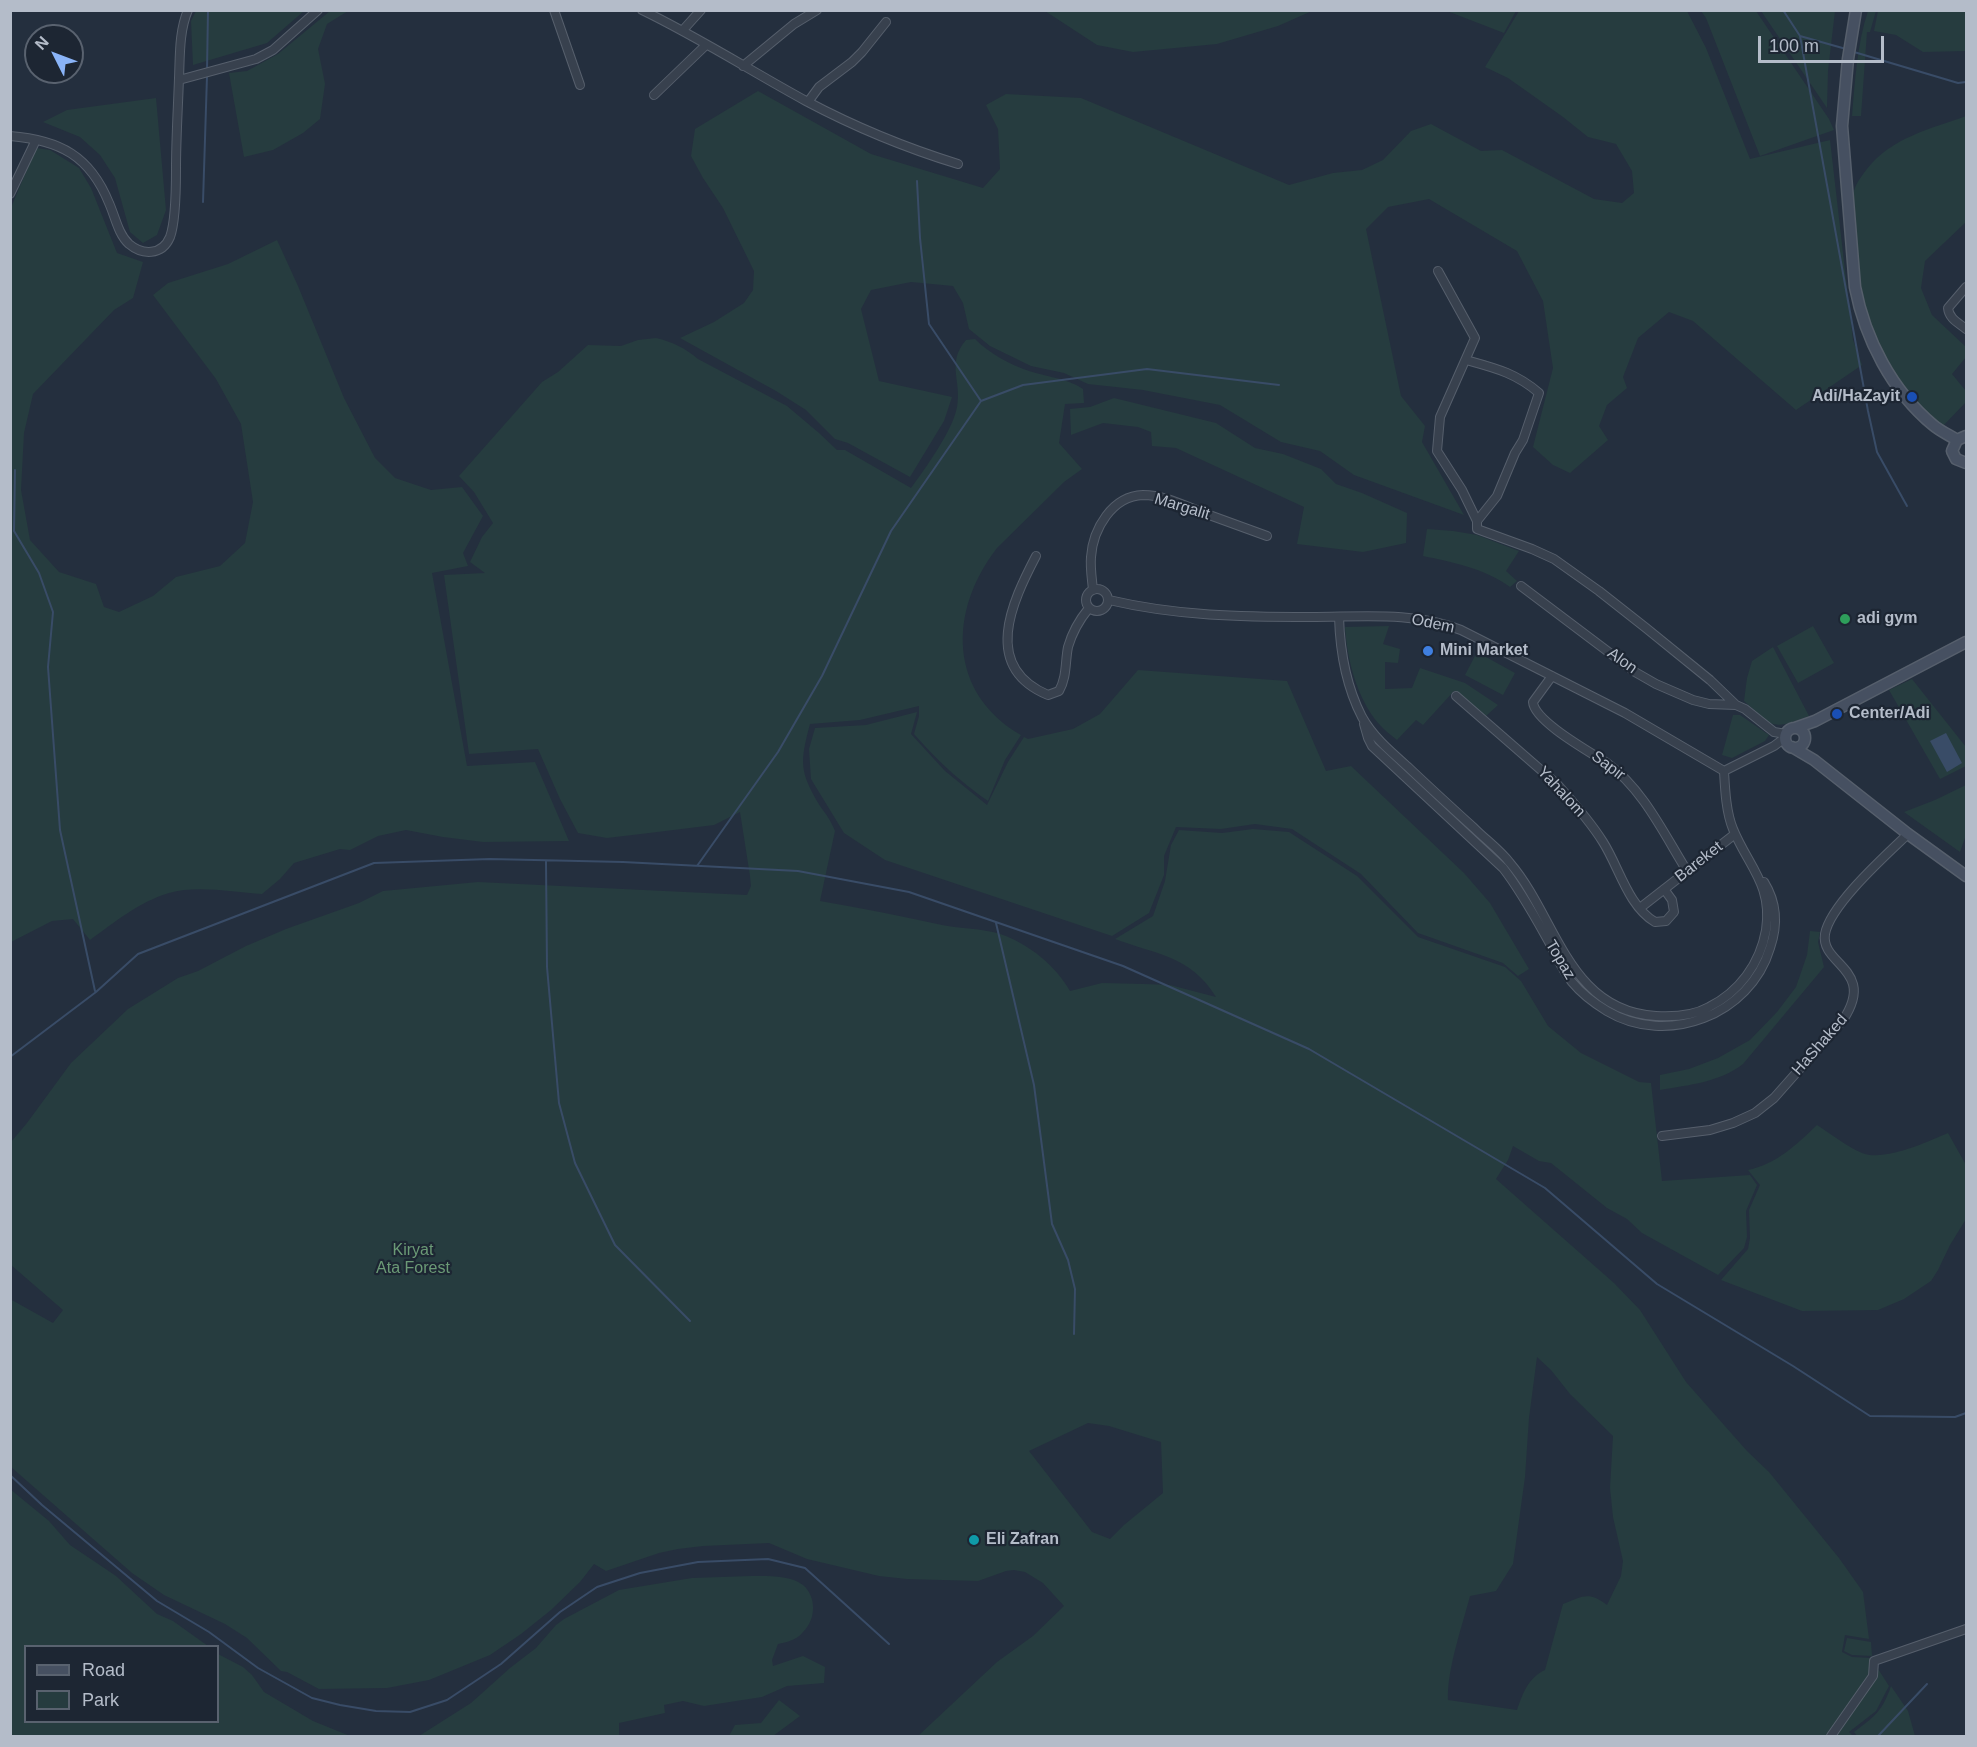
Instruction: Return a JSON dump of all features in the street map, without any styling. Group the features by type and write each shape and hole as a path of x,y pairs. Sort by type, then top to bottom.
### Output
{"street":[{"path":"10,136 52,142 70,151 83,162 103,188 122,236 144,252 152,253 162,248 170,237 176,194 179,56 188,10"},
{"path":"179,80 256,59 273,50 318,10"},
{"path":"554,10 580,85"},
{"path":"642,10 683,30 808,102 917,151 958,164"},
{"path":"683,30 701,10"},
{"path":"743,66 794,24 817,10"},
{"path":"1856,10 1847,69 1842,126 1855,287 1859,307 1875,349 1900,390 1934,427 1963,436 1953,447 1954,455 1959,461 1966,463"},
{"path":"808,102 819,87 852,62 886,22"},
{"path":"654,95 706,45"},
{"path":"10,194 36,140"},
{"path":"1438,272 1475,338 1440,417 1437,451 1462,490 1477,522 1477,529 1532,549 1583,579 1710,680 1736,705 1774,732 1790,738 1814,760 1908,834 1966,876"},
{"path":"1966,287 1948,308 1948,314 1953,320 1966,329"},
{"path":"1466,360 1502,370 1525,381 1539,393 1523,440 1497,496 1477,522"},
{"name":"Margalit","path":"1093,590 1091,556 1098,530 1104,518 1114,507 1134,496 1145,495 1173,501 1267,536"},
{"path":"1036,556 1012,608 1007,640 1014,668 1030,686 1048,694 1059,691 1065,675 1069,645 1077,624 1089,608 1087,596 1093,590 1104,591 1109,600 1108,604 1102,610 1095,611 1089,608"},
{"name":"Alon","path":"1521,586 1635,672 1656,684 1693,700 1709,704 1736,705"},
{"name":"Odem","path":"1109,600 1143,608 1203,615 1414,618 1444,623 1645,724 1724,771"},
{"name":"Topaz","path":"1339,617 1341,654 1350,686 1369,729 1510,862 1528,887 1579,977 1601,996 1625,1009 1649,1016 1679,1016 1706,1009 1727,996 1736,987 1754,966 1760,953 1766,929 1765,901 1756,871 1732,827 1725,792 1724,771"},
{"path":"1790,738 1815,721 1966,642"},
{"name":"Sapir","path":"1552,676 1533,702 1535,710 1551,726 1608,764 1631,784 1687,871"},
{"name":"Yahalom","path":"1456,696 1541,770 1571,800 1603,842 1631,895 1644,914 1655,922 1666,921 1674,912 1672,900 1664,889"},
{"path":"1790,738 1799,747 1807,729 1815,721"},
{"path":"1724,771 1802,730 1807,751 1814,760"},
{"name":"Bareket","path":"1664,889 1735,834"},
{"name":"HaShaked","path":"1662,1137 1710,1130 1755,1113 1774,1098 1844,1020 1855,996 1848,973 1825,941 1828,924 1857,886 1908,834"},
{"path":"1640,908 1664,889"},
{"path":"1831,1737 1873,1676 1874,1661 1966,1629"}],"green space":[{"path":"196,10 304,11 267,43 193,65 191,21"},
{"path":"1516,10 1504,33 1447,11"},
{"path":"330,11 348,11 327,24 318,49 325,84 320,119 303,133 273,150 244,157 229,73 247,71 278,54"},
{"path":"1045,11 1312,11 1278,26 1217,44 1133,52 1097,45"},
{"path":"1519,11 1687,11 1706,48 1750,159 1830,140 1853,340 1862,365 1796,410 1693,321 1669,312 1638,338 1623,377 1627,388 1607,405 1599,426 1608,440 1570,473 1553,465 1533,447 1553,368 1543,301 1517,251 1429,199 1388,207 1366,229 1401,396 1425,426 1422,442 1464,515 1354,475 1320,451 1281,442 1220,405 1143,390 1088,384 1064,373 1031,366 990,346 969,329 963,303 953,286 911,282 871,290 861,309 879,381 952,397 944,421 910,477 848,443 835,439 806,410 680,338 714,322 744,303 753,290 754,271 723,208 691,156 695,129 758,91 871,154 983,188 1000,169 998,129 986,105 1006,94 1081,98 1289,185 1333,173 1362,170 1383,160 1411,131 1431,124 1481,151 1502,150 1594,199 1622,203 1634,193 1632,171 1616,144 1588,137 1508,78 1485,67"},
{"path":"1701,11 1756,11 1829,119 1834,130 1760,156 1706,18"},
{"path":"1761,11 1835,11 1828,71 1827,108"},
{"path":"1868,11 1876,11 1870,32 1867,32 1861,116 1852,116 1859,49"},
{"path":"1878,11 1966,11 1966,51 1923,52 1896,35 1874,31"},
{"path":"156,98 166,210 157,235 143,243 130,232 115,178 100,155 80,137 43,122 67,110"},
{"path":"1966,116 1966,222 1925,261 1921,288 1932,315 1966,347 1966,357 1952,374 1966,391 1966,402 1942,427 1905,388 1885,359 1870,327 1859,283 1853,198 1856,186 1867,169 1888,149 1913,135"},
{"path":"36,148 50,150 79,168 91,188 117,253 143,262 133,298 114,310 33,394 24,433 21,490 30,540 59,572 96,584 104,607 119,612 153,596 176,577 220,566 245,543 253,502 241,424 216,379 153,295 168,283 228,264 277,240 344,398 375,458 395,478 431,490 462,487 483,516 463,553 468,566 432,573 467,766 535,762 569,841 483,842 406,830 378,836 350,850 340,849 294,863 262,894 215,890 169,893 137,907 90,940 73,919 52,921 11,942 10,210"},
{"name":"Kiryat Ata Forest","path":"656,338 678,346 787,406 837,450 845,450 911,488 950,427 958,398 957,357 966,340 975,339 1007,362 1064,380 1083,389 1084,403 1065,404 1059,443 1082,469 1064,482 997,548 981,572 970,598 964,624 963,649 968,674 980,697 997,717 1021,735 1005,760 988,801 949,770 914,734 919,706 860,720 810,724 803,757 805,775 813,794 835,831 820,901 1000,934 1021,943 1040,956 1057,973 1070,991 1102,983 1170,985 1216,997 1206,983 1184,964 1159,953 1115,939 1153,916 1165,881 1171,845 1179,830 1222,833 1253,829 1289,832 1357,876 1418,937 1505,967 1521,981 1548,1026 1581,1053 1639,1082 1651,1083 1662,1181 1750,1175 1757,1185 1746,1211 1747,1237 1744,1248 1718,1275 1642,1233 1627,1219 1607,1208 1551,1163 1539,1161 1513,1146 1508,1160 1496,1179 1614,1283 1640,1310 1686,1382 1747,1451 1769,1472 1839,1558 1863,1592 1869,1639 1845,1635 1842,1652 1852,1657 1871,1658 1889,1686 1876,1711 1849,1732 1853,1736 918,1736 997,1662 1033,1636 1064,1606 1043,1583 1025,1572 1006,1571 978,1581 879,1576 807,1559 769,1543 678,1549 606,1571 594,1564 580,1582 551,1610 490,1655 429,1680 387,1688 319,1689 281,1671 247,1638 225,1624 164,1595 132,1573 11,1467 10,1299 53,1323 63,1310 11,1265 11,1142 71,1063 128,1009 178,978 198,971 246,946 359,903 383,891 478,882 747,895 751,886 740,812 714,825 607,838 578,833 538,749 469,754 444,575 485,573 470,562 482,537 493,523 474,492 459,476 542,382 558,372 588,345 621,346 638,340","holes":["1537,1357 1570,1394 1613,1436 1610,1488 1613,1517 1623,1561 1621,1576 1607,1605 1590,1596 1563,1604 1545,1670 1530,1682 1517,1710 1448,1700 1452,1662 1470,1596 1496,1591 1513,1564 1525,1477 1529,1418","1088,1423 1109,1426 1161,1442 1163,1493 1110,1539 1092,1532 1029,1451"]},
{"path":"1114,398 1216,423 1255,448 1283,454 1321,469 1336,484 1407,513 1406,543 1363,552 1297,544 1304,507 1176,448 1152,446 1151,432 1138,427 1103,423 1071,435 1070,409 1090,407"},
{"path":"1427,529 1477,535 1519,551 1506,571 1517,581 1510,587 1480,571 1423,556"},
{"path":"1389,626 1383,644 1400,649 1398,663 1385,662 1385,689 1412,688 1420,668 1465,683 1498,705 1486,716 1454,691 1423,725 1416,720 1397,740 1371,714 1359,691 1348,652 1345,627"},
{"path":"1813,626 1834,663 1798,683 1777,646"},
{"path":"1773,647 1809,716 1787,724 1779,725 1767,721 1744,701 1752,661"},
{"path":"1477,652 1515,673 1503,695 1465,675"},
{"path":"1138,670 1287,681 1326,771 1351,766 1464,873 1490,903 1529,969 1518,976 1503,963 1418,933 1361,874 1292,829 1255,824 1221,829 1176,827 1164,856 1164,875 1149,913 1112,936 885,860 844,833 811,779 809,749 815,728 866,725 917,712 911,734 945,771 987,805 1008,762 1024,737 1028,739 1073,729 1100,714"},
{"path":"1912,679 1966,747 1966,766 1940,779 1889,690"},
{"path":"1733,715 1740,715 1769,735 1765,741 1732,758 1722,755"},
{"path":"1966,785 1966,835 1960,852 1904,812 1935,800"},
{"path":"1810,931 1820,932 1818,942 1824,967 1743,1064 1714,1079 1660,1090 1660,1075 1689,1069 1718,1058 1750,1040 1777,1012 1796,987 1807,955"},
{"path":"1817,1125 1850,1147 1871,1155 1905,1150 1948,1133 1966,1165 1966,1219 1938,1270 1931,1281 1904,1299 1878,1310 1802,1311 1721,1280 1748,1249 1749,1210 1760,1185 1748,1170 1777,1158"},
{"path":"10,1489 49,1521 70,1545 116,1576 157,1614 173,1621 207,1645 24,1645 24,1723 219,1723 219,1655 243,1667 264,1692 313,1721 350,1736 11,1736"},
{"path":"752,1576 785,1578 798,1582 808,1590 813,1602 810,1621 798,1637 778,1644 772,1660 773,1666 803,1656 825,1667 824,1683 787,1686 762,1697 704,1706 683,1701 664,1705 665,1713 619,1723 619,1736 419,1736 471,1703 536,1648 564,1619 619,1590 692,1578"},
{"path":"1847,1638 1871,1642 1872,1656 1852,1655 1844,1651"},
{"path":"1891,1686 1908,1711 1915,1736 1857,1736 1854,1732 1877,1713"},
{"path":"779,1700 800,1716 773,1736 729,1736 735,1725 761,1723"}],"water":[{"path":"1946,733 1962,763 1947,772 1930,741"}],"waterway":[{"path":"207,70 208,10"},
{"path":"1783,10 1800,36 1877,452 1907,506"},
{"path":"1800,36 1846,49"},
{"path":"1854,52 1958,83 1966,82"},
{"path":"203,202 207,76"},
{"path":"917,181 929,324 981,401"},
{"path":"697,866 778,752 822,676 891,531 981,401 1023,385 1147,369 1279,385"},
{"path":"15,470 14,531 39,573 53,612 48,667 60,830 95,991"},
{"path":"10,1057 96,992 138,954 374,863 490,859 623,862 798,871 909,892 1123,966 1309,1049 1545,1188 1657,1284 1793,1366 1870,1416 1955,1417 1966,1413"},
{"path":"546,862 547,967 559,1103 575,1163 615,1245 690,1321"},
{"path":"996,923 1034,1085 1052,1224 1068,1260 1075,1289 1074,1334"},
{"path":"10,1475 42,1505 157,1601 209,1632 258,1668 312,1698 340,1705 376,1711 410,1712 447,1700 501,1664 560,1612 597,1587 640,1573 698,1562 768,1559 805,1568 889,1644"},
{"path":"1878,1736 1927,1684"}],"place":[{"name":"Adi/HaZayit","path":"1912,397"},
{"name":"adi gym","path":"1845,619"},
{"name":"Mini Market","path":"1428,651"},
{"name":"Center/Adi","path":"1837,714"},
{"name":"Eli Zafran","path":"974,1540"}]}
